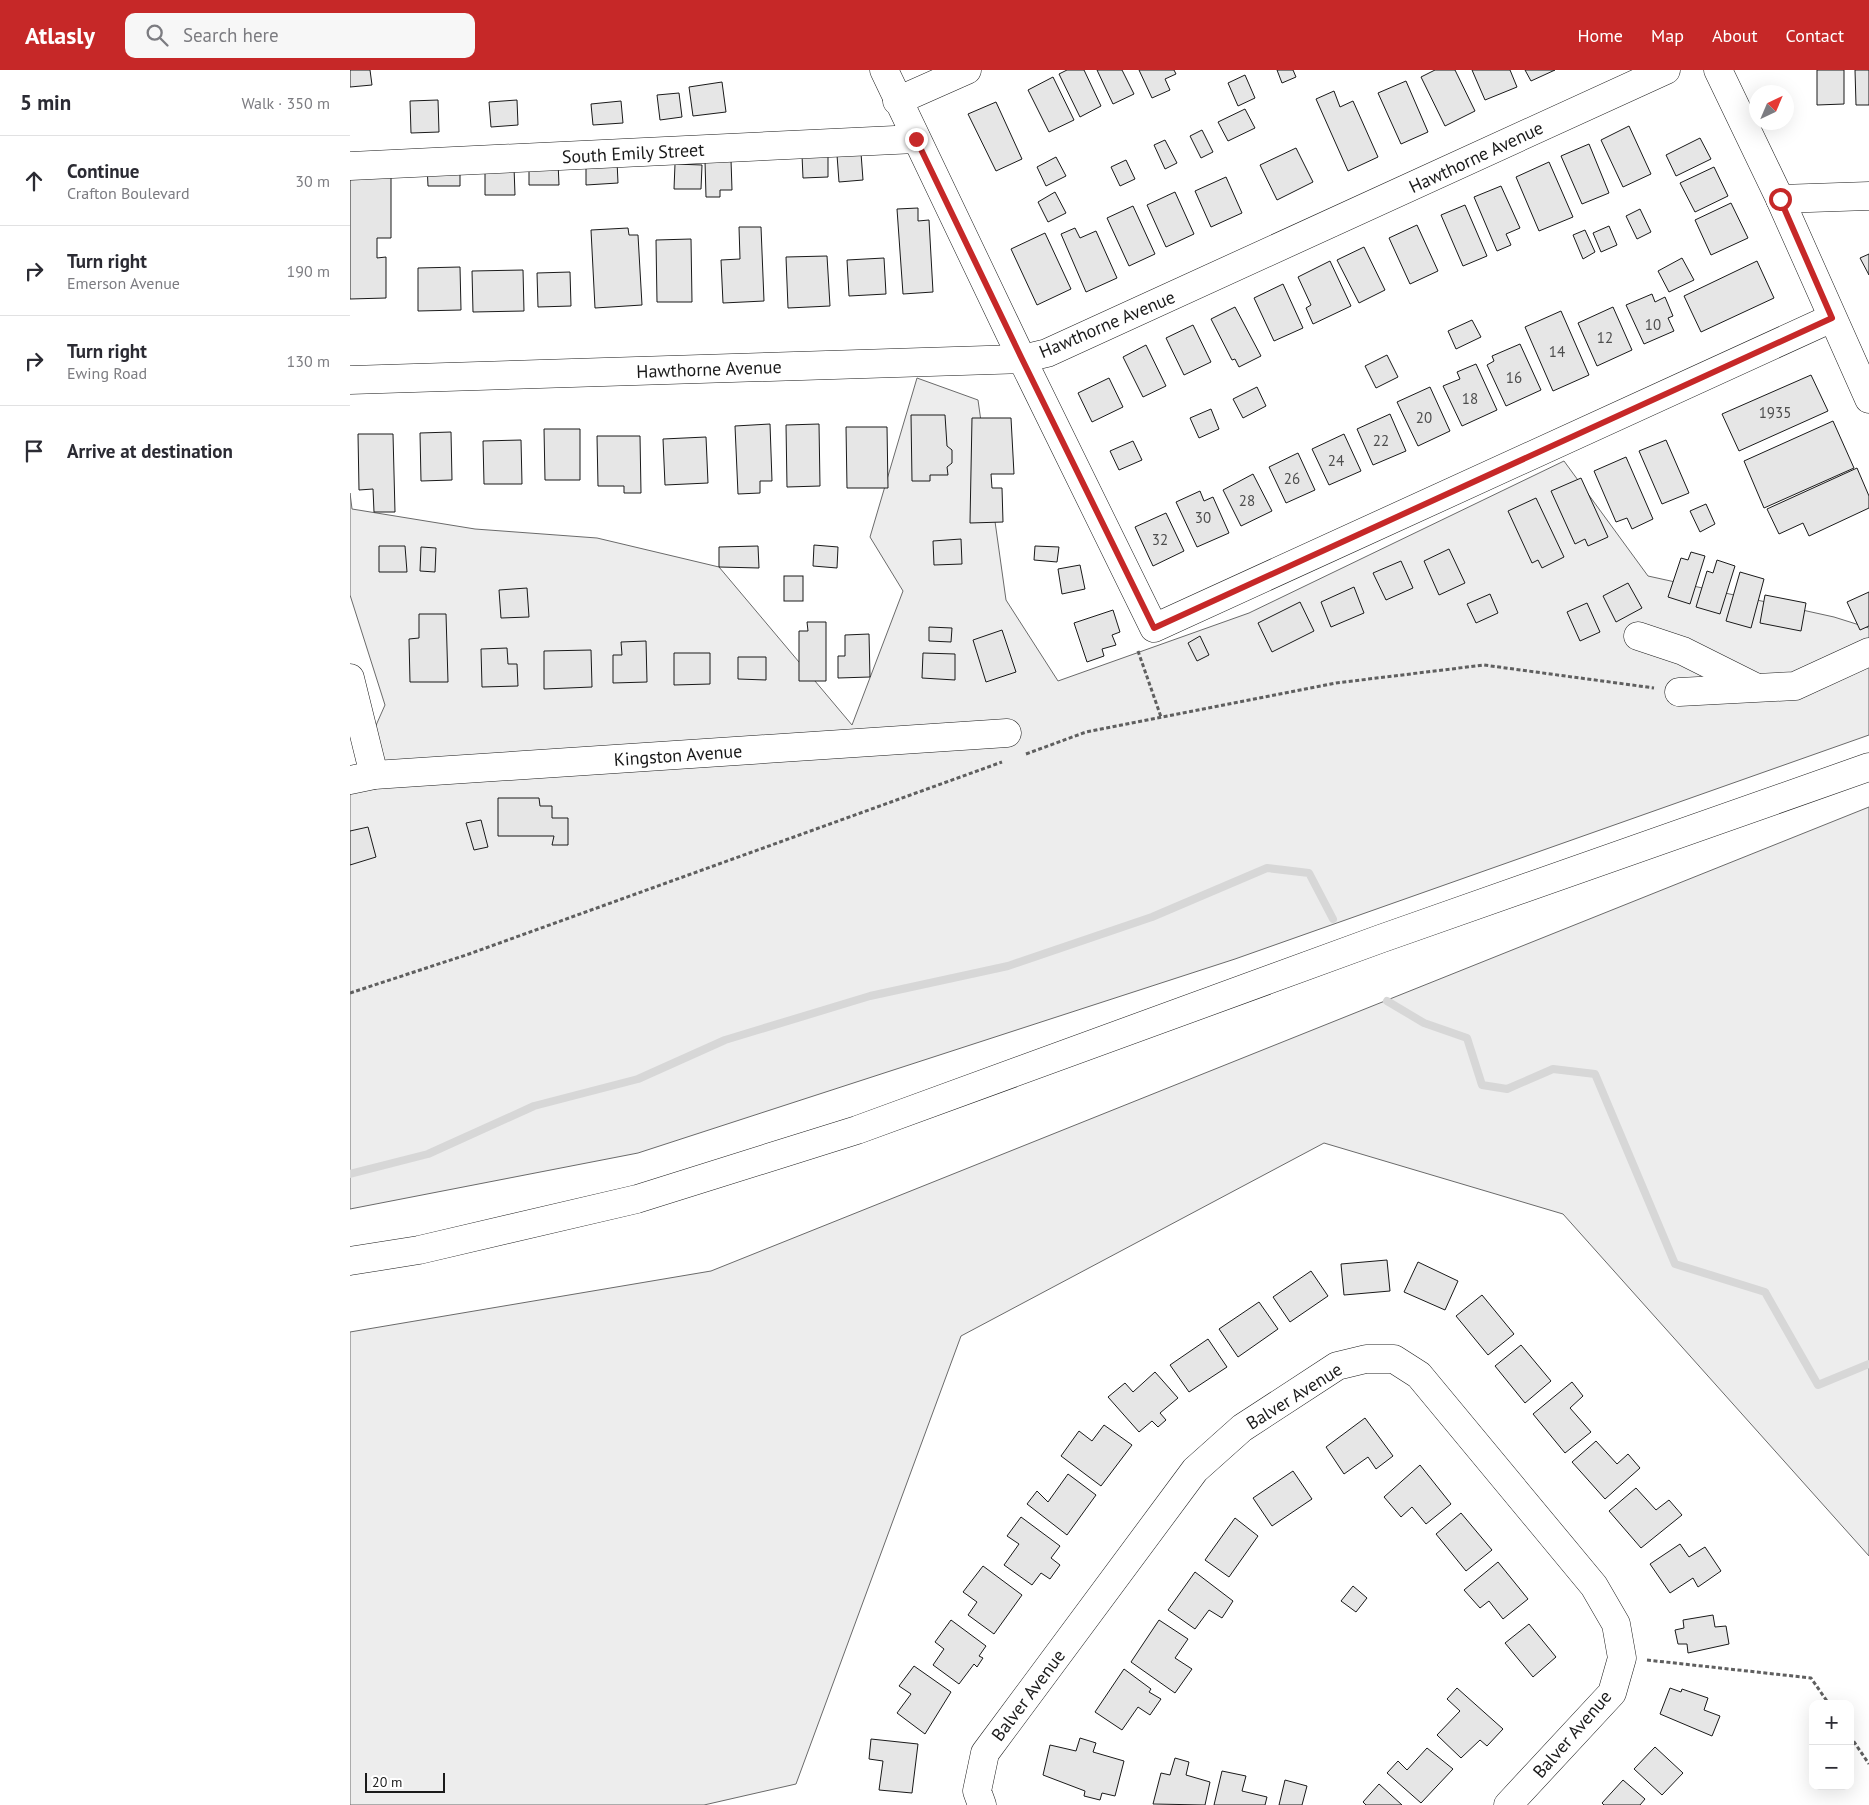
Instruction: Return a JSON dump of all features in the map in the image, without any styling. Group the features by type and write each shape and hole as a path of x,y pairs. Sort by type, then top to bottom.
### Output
{"street":[{"path":"884,70 897,101 1154,628 1832,318"},
{"path":"897,101 967,70"},
{"name":"Hawthorne Avenue","path":"350,380 1022,359 1047,353 1666,70"},
{"path":"1718,70 1780,199 1869,399"},
{"name":"South Emily Street","path":"350,166 916,139"},
{"path":"1780,199 1869,196"},
{"path":"1638,636 1683,651 1756,688"},
{"path":"1680,692 1795,686 1869,652"},
{"path":"350,678 362,778"},
{"name":"Kingston Avenue","path":"362,778 1013,749"},
{"path":"350,1261 419,1250 637,1199 856,1130 1389,936 1869,767"},
{"name":"Balver Avenue","path":"982,1805 977,1790 985,1753 1195,1470 1242,1428 1337,1366 1366,1359 1394,1359 1418,1375 1594,1586 1616,1624 1622,1658 1612,1693 1508,1805"}],"path":[{"path":"1137,648 1161,717"},
{"path":"350,993 479,951 1013,749 1086,732 1336,683 1484,665 1680,692"},
{"path":"1622,1658 1811,1678 1826,1700"},
{"path":"1854,1742 1869,1764"}],"shaded area":[{"path":"917,378 978,400 1006,600 1058,681 1249,613 1564,461 1648,576 1834,617 1869,628 1869,735 1235,959 638,1153 350,1209 350,784 385,705 350,595 350,493 352,509 475,529 597,538 719,567 852,725 903,591 870,537"},
{"path":"1869,807 1869,1556 1563,1214 1324,1143 961,1336 796,1784 704,1805 350,1805 350,1332 711,1271"}],"building":[{"path":"350,70 370,70 372,85 350,87"},
{"path":"1067,70 1084,70 1101,106 1080,117 1059,74"},
{"path":"1097,70 1122,70 1134,94 1113,104"},
{"path":"1139,70 1174,70 1176,74 1165,79 1170,90 1152,98"},
{"path":"1277,70 1293,70 1296,77 1282,83"},
{"path":"1435,70 1455,70 1475,111 1445,126 1421,77"},
{"path":"1472,70 1510,70 1517,87 1485,100"},
{"path":"1525,70 1555,70 1531,81"},
{"path":"1817,70 1844,70 1844,104 1817,105"},
{"path":"1855,70 1869,70 1869,105 1856,105"},
{"path":"1245,75 1255,98 1238,106 1228,83"},
{"path":"1053,77 1074,120 1049,132 1028,90"},
{"path":"1406,81 1428,132 1401,144 1378,93"},
{"path":"722,82 726,112 693,116 689,87"},
{"path":"1334,91 1340,107 1353,101 1378,157 1348,171 1316,99"},
{"path":"679,93 682,117 660,120 657,95"},
{"path":"438,100 439,132 411,133 410,101"},
{"path":"517,100 518,125 491,127 489,102"},
{"path":"621,101 623,123 593,125 591,104"},
{"path":"996,102 1022,159 996,171 968,114"},
{"path":"1245,109 1255,128 1228,141 1218,122"},
{"path":"1629,126 1651,174 1623,187 1601,140"},
{"path":"1202,130 1213,152 1201,158 1190,136"},
{"path":"1700,138 1711,159 1676,176 1666,155"},
{"path":"1165,140 1177,163 1165,169 1154,145"},
{"path":"1589,144 1609,193 1582,204 1561,156"},
{"path":"1296,148 1313,182 1277,200 1260,165"},
{"path":"861,153 863,180 839,182 837,155"},
{"path":"828,154 828,177 803,178 802,155"},
{"path":"1056,157 1066,176 1046,186 1037,167"},
{"path":"731,160 732,190 720,190 720,197 706,197 705,161"},
{"path":"1126,160 1135,179 1120,186 1111,167"},
{"path":"617,161 618,183 586,185 586,162"},
{"path":"529,162 558,162 559,185 529,185"},
{"path":"1549,162 1573,217 1539,231 1516,177"},
{"path":"427,164 460,164 460,186 428,186"},
{"path":"675,164 702,165 701,189 674,189"},
{"path":"485,167 514,167 515,195 485,195"},
{"path":"1714,167 1728,196 1695,212 1680,183"},
{"path":"391,177 391,238 377,238 377,258 386,257 386,298 350,299 350,178"},
{"path":"1226,177 1242,213 1211,227 1195,191"},
{"path":"1501,186 1520,228 1506,234 1511,245 1497,251 1474,197"},
{"path":"1055,192 1066,213 1048,222 1038,202"},
{"path":"1175,192 1194,234 1166,247 1147,205"},
{"path":"1731,203 1748,238 1711,255 1695,220"},
{"path":"1465,205 1487,256 1463,266 1441,215"},
{"path":"1133,206 1155,254 1129,266 1107,218"},
{"path":"918,208 918,221 929,220 933,292 903,294 897,209"},
{"path":"1640,209 1651,232 1637,239 1626,216"},
{"path":"1417,225 1438,271 1410,284 1389,238"},
{"path":"1609,226 1617,245 1601,252 1593,233"},
{"path":"739,227 761,227 764,301 723,303 721,260 740,259"},
{"path":"628,228 629,235 638,235 642,305 595,308 591,230"},
{"path":"1075,228 1080,238 1096,231 1117,278 1086,292 1061,234"},
{"path":"1585,230 1595,252 1583,259 1573,235"},
{"path":"1045,233 1071,289 1037,305 1011,249"},
{"path":"691,239 692,302 657,302 656,240"},
{"path":"1364,247 1385,290 1359,303 1337,260"},
{"path":"1869,254 1869,275 1860,258"},
{"path":"827,256 830,306 788,308 786,257"},
{"path":"884,258 886,294 849,296 847,260"},
{"path":"1682,258 1694,280 1669,292 1658,271"},
{"path":"1330,261 1351,306 1313,324 1306,308 1311,305 1298,277"},
{"path":"1757,261 1774,298 1701,332 1684,296"},
{"path":"460,267 461,310 418,311 418,268"},
{"path":"523,270 524,311 473,312 472,271"},
{"path":"570,272 571,306 538,307 537,273"},
{"path":"1283,284 1303,328 1274,341 1254,298"},
{"path":"1652,294 1655,302 1665,297 1673,316 1668,318 1674,331 1644,344 1626,305"},
{"path":"1235,307 1261,356 1239,367 1235,359 1232,360 1211,319"},
{"path":"1613,307 1632,350 1597,366 1578,323"},
{"path":"1561,311 1589,375 1553,391 1525,327"},
{"path":"1472,320 1481,337 1456,349 1448,331"},
{"path":"1193,325 1211,362 1184,375 1166,338"},
{"path":"1520,344 1541,390 1506,406 1487,365 1494,361 1492,356"},
{"path":"1146,345 1166,386 1143,397 1123,357"},
{"path":"1387,355 1398,377 1376,388 1365,366"},
{"path":"1476,364 1497,410 1462,426 1443,386 1460,379 1457,372"},
{"path":"1811,375 1828,411 1739,451 1722,414"},
{"path":"1109,378 1123,407 1092,422 1078,393"},
{"path":"1257,387 1266,406 1243,418 1233,399"},
{"path":"1430,387 1450,431 1418,446 1397,402"},
{"path":"1211,409 1219,429 1199,438 1190,418"},
{"path":"1390,414 1406,451 1373,465 1357,429"},
{"path":"911,415 945,415 947,446 952,450 952,463 947,467 948,475 930,475 930,481 912,481"},
{"path":"972,418 1011,418 1014,474 991,474 992,488 1002,488 1003,522 970,523"},
{"path":"1833,421 1854,468 1764,508 1744,461"},
{"path":"770,424 772,481 760,481 760,493 738,494 735,426"},
{"path":"819,424 820,486 787,487 786,425"},
{"path":"846,427 887,427 888,488 847,488"},
{"path":"544,429 580,429 580,480 545,480"},
{"path":"451,432 452,480 421,481 420,433"},
{"path":"358,434 393,434 395,512 374,512 373,489 359,490"},
{"path":"1344,434 1361,471 1329,485 1312,449"},
{"path":"597,436 640,436 641,493 624,493 624,486 598,486"},
{"path":"706,437 708,483 665,485 663,439"},
{"path":"521,440 522,484 484,484 483,441"},
{"path":"1666,440 1689,493 1662,504 1639,451"},
{"path":"1133,441 1142,460 1119,470 1110,451"},
{"path":"1298,453 1315,490 1286,503 1269,467"},
{"path":"1626,457 1653,519 1632,529 1627,518 1616,522 1594,471"},
{"path":"1857,468 1869,496 1869,508 1809,536 1803,523 1779,534 1767,509"},
{"path":"1253,474 1272,511 1241,526 1223,490"},
{"path":"1581,478 1608,537 1588,546 1585,539 1575,544 1551,491"},
{"path":"1200,491 1204,501 1213,497 1229,533 1197,547 1176,502"},
{"path":"1536,498 1564,557 1542,568 1538,560 1532,563 1508,511"},
{"path":"1706,504 1715,524 1700,532 1690,511"},
{"path":"1166,513 1184,551 1153,566 1135,527"},
{"path":"961,539 962,564 934,565 933,541"},
{"path":"814,545 838,547 837,568 813,566"},
{"path":"379,546 405,546 407,572 379,572"},
{"path":"758,546 759,568 719,567 719,547"},
{"path":"1035,546 1059,547 1057,562 1034,560"},
{"path":"421,547 436,548 435,572 420,571"},
{"path":"1449,549 1465,583 1439,595 1424,561"},
{"path":"1691,552 1705,556 1690,604 1668,597 1681,558 1688,560"},
{"path":"1717,560 1735,566 1720,614 1696,607 1707,571 1713,573"},
{"path":"1401,561 1413,588 1386,600 1373,573"},
{"path":"1080,565 1085,589 1062,594 1058,569"},
{"path":"1740,572 1764,579 1751,628 1726,621"},
{"path":"784,576 803,576 803,601 784,601"},
{"path":"1628,583 1642,608 1616,622 1603,596"},
{"path":"1354,587 1364,613 1331,627 1321,602"},
{"path":"527,588 529,617 501,618 499,590"},
{"path":"1869,592 1869,626 1860,630 1847,602"},
{"path":"1490,594 1498,613 1476,623 1467,604"},
{"path":"1765,595 1806,603 1801,631 1760,623"},
{"path":"1300,602 1314,631 1272,652 1258,623"},
{"path":"1587,603 1600,632 1580,641 1567,612"},
{"path":"1113,610 1120,632 1112,635 1116,645 1102,649 1104,656 1087,662 1074,623"},
{"path":"419,614 446,614 448,682 410,682 409,639 419,638"},
{"path":"807,622 826,622 826,681 799,681 799,631 808,631"},
{"path":"929,627 952,628 951,642 929,641"},
{"path":"1002,630 1016,672 986,682 973,640"},
{"path":"869,634 870,677 838,678 838,656 845,656 845,635"},
{"path":"1200,636 1209,655 1197,661 1188,643"},
{"path":"646,641 647,682 613,683 613,655 622,655 621,642"},
{"path":"507,648 508,664 517,664 518,686 482,687 481,649"},
{"path":"591,650 592,687 544,689 544,651"},
{"path":"674,653 710,653 710,684 674,685"},
{"path":"923,653 955,654 955,680 922,678"},
{"path":"738,657 766,657 766,680 738,679"},
{"path":"498,798 539,798 540,806 552,806 552,818 568,818 568,845 552,845 554,836 498,836"},
{"path":"481,820 488,847 474,850 466,823"},
{"path":"368,827 376,857 350,865 350,831"},
{"path":"1387,1260 1390,1291 1344,1295 1341,1264"},
{"path":"1418,1262 1458,1281 1445,1310 1404,1292"},
{"path":"1311,1271 1328,1296 1290,1322 1273,1297"},
{"path":"1482,1295 1514,1334 1488,1355 1456,1316"},
{"path":"1259,1302 1278,1329 1238,1357 1219,1329"},
{"path":"1208,1339 1227,1367 1189,1392 1170,1365"},
{"path":"1521,1345 1551,1381 1525,1403 1495,1366"},
{"path":"1155,1372 1178,1398 1160,1413 1166,1420 1158,1427 1152,1421 1139,1432 1108,1397 1125,1383 1133,1392"},
{"path":"1572,1382 1583,1396 1570,1408 1591,1432 1565,1453 1533,1414"},
{"path":"1365,1418 1393,1456 1376,1469 1368,1457 1344,1474 1326,1447"},
{"path":"1104,1425 1132,1445 1101,1486 1061,1456 1079,1431 1092,1441"},
{"path":"1596,1441 1617,1464 1628,1454 1640,1468 1605,1499 1572,1462"},
{"path":"1420,1465 1451,1504 1426,1524 1412,1507 1401,1517 1384,1497"},
{"path":"1293,1471 1312,1499 1272,1526 1253,1498"},
{"path":"1068,1474 1096,1495 1067,1535 1027,1504 1037,1491 1048,1502"},
{"path":"1636,1488 1656,1510 1669,1500 1682,1515 1641,1548 1609,1511"},
{"path":"1461,1513 1492,1550 1466,1571 1436,1534"},
{"path":"1021,1517 1060,1546 1051,1558 1060,1565 1050,1579 1041,1573 1032,1585 1004,1565 1019,1544 1007,1536"},
{"path":"1235,1518 1258,1536 1229,1577 1205,1560"},
{"path":"1680,1544 1689,1557 1705,1547 1721,1571 1698,1587 1693,1578 1670,1593 1650,1564"},
{"path":"1498,1562 1528,1599 1503,1619 1489,1601 1480,1608 1464,1590"},
{"path":"983,1566 1022,1595 994,1634 968,1615 977,1602 963,1592"},
{"path":"1195,1572 1233,1601 1222,1618 1209,1610 1195,1629 1168,1610"},
{"path":"1353,1586 1367,1598 1356,1612 1341,1601"},
{"path":"1713,1615 1715,1627 1726,1626 1729,1644 1688,1653 1687,1644 1678,1644 1675,1630 1684,1628 1683,1620"},
{"path":"951,1620 986,1646 979,1656 983,1658 977,1667 974,1664 959,1684 933,1665 944,1649 935,1642"},
{"path":"1159,1620 1188,1639 1175,1658 1192,1669 1175,1693 1131,1662"},
{"path":"1529,1624 1556,1657 1533,1677 1505,1643"},
{"path":"914,1666 951,1692 925,1734 897,1713 911,1694 899,1686"},
{"path":"1124,1669 1151,1689 1149,1692 1161,1699 1150,1715 1138,1707 1122,1730 1095,1712"},
{"path":"1457,1688 1503,1729 1487,1746 1480,1740 1461,1758 1437,1735 1460,1711 1447,1699"},
{"path":"1670,1688 1681,1692 1682,1689 1708,1698 1704,1710 1720,1716 1712,1736 1660,1714"},
{"path":"1080,1738 1096,1743 1093,1752 1124,1761 1115,1796 1102,1793 1100,1800 1084,1796 1085,1791 1043,1775 1050,1745 1076,1751"},
{"path":"871,1739 918,1744 912,1793 879,1790 883,1761 869,1759"},
{"path":"1655,1747 1683,1773 1662,1795 1634,1769"},
{"path":"1427,1748 1453,1769 1421,1803 1387,1773 1398,1761 1407,1770"},
{"path":"1175,1758 1189,1762 1186,1775 1210,1782 1205,1805 1153,1804 1161,1773 1170,1775"},
{"path":"1222,1771 1246,1776 1242,1791 1267,1797 1265,1805 1214,1805"},
{"path":"1285,1780 1307,1786 1302,1805 1279,1805"},
{"path":"1623,1780 1645,1799 1640,1805 1604,1805 1602,1803"},
{"path":"1379,1784 1402,1805 1366,1805 1363,1802"}],"waterway":[{"path":"350,1174 428,1154 534,1106 638,1079 725,1040 870,996 1008,966 1152,917 1267,868 1309,873 1333,919"},
{"path":"1387,1001 1424,1023 1467,1038 1482,1085 1507,1089 1553,1069 1595,1074 1675,1264 1765,1292 1818,1385 1869,1364"}],"route":[{"path":"916,139 1154,628 1832,318 1780,199"}]}
